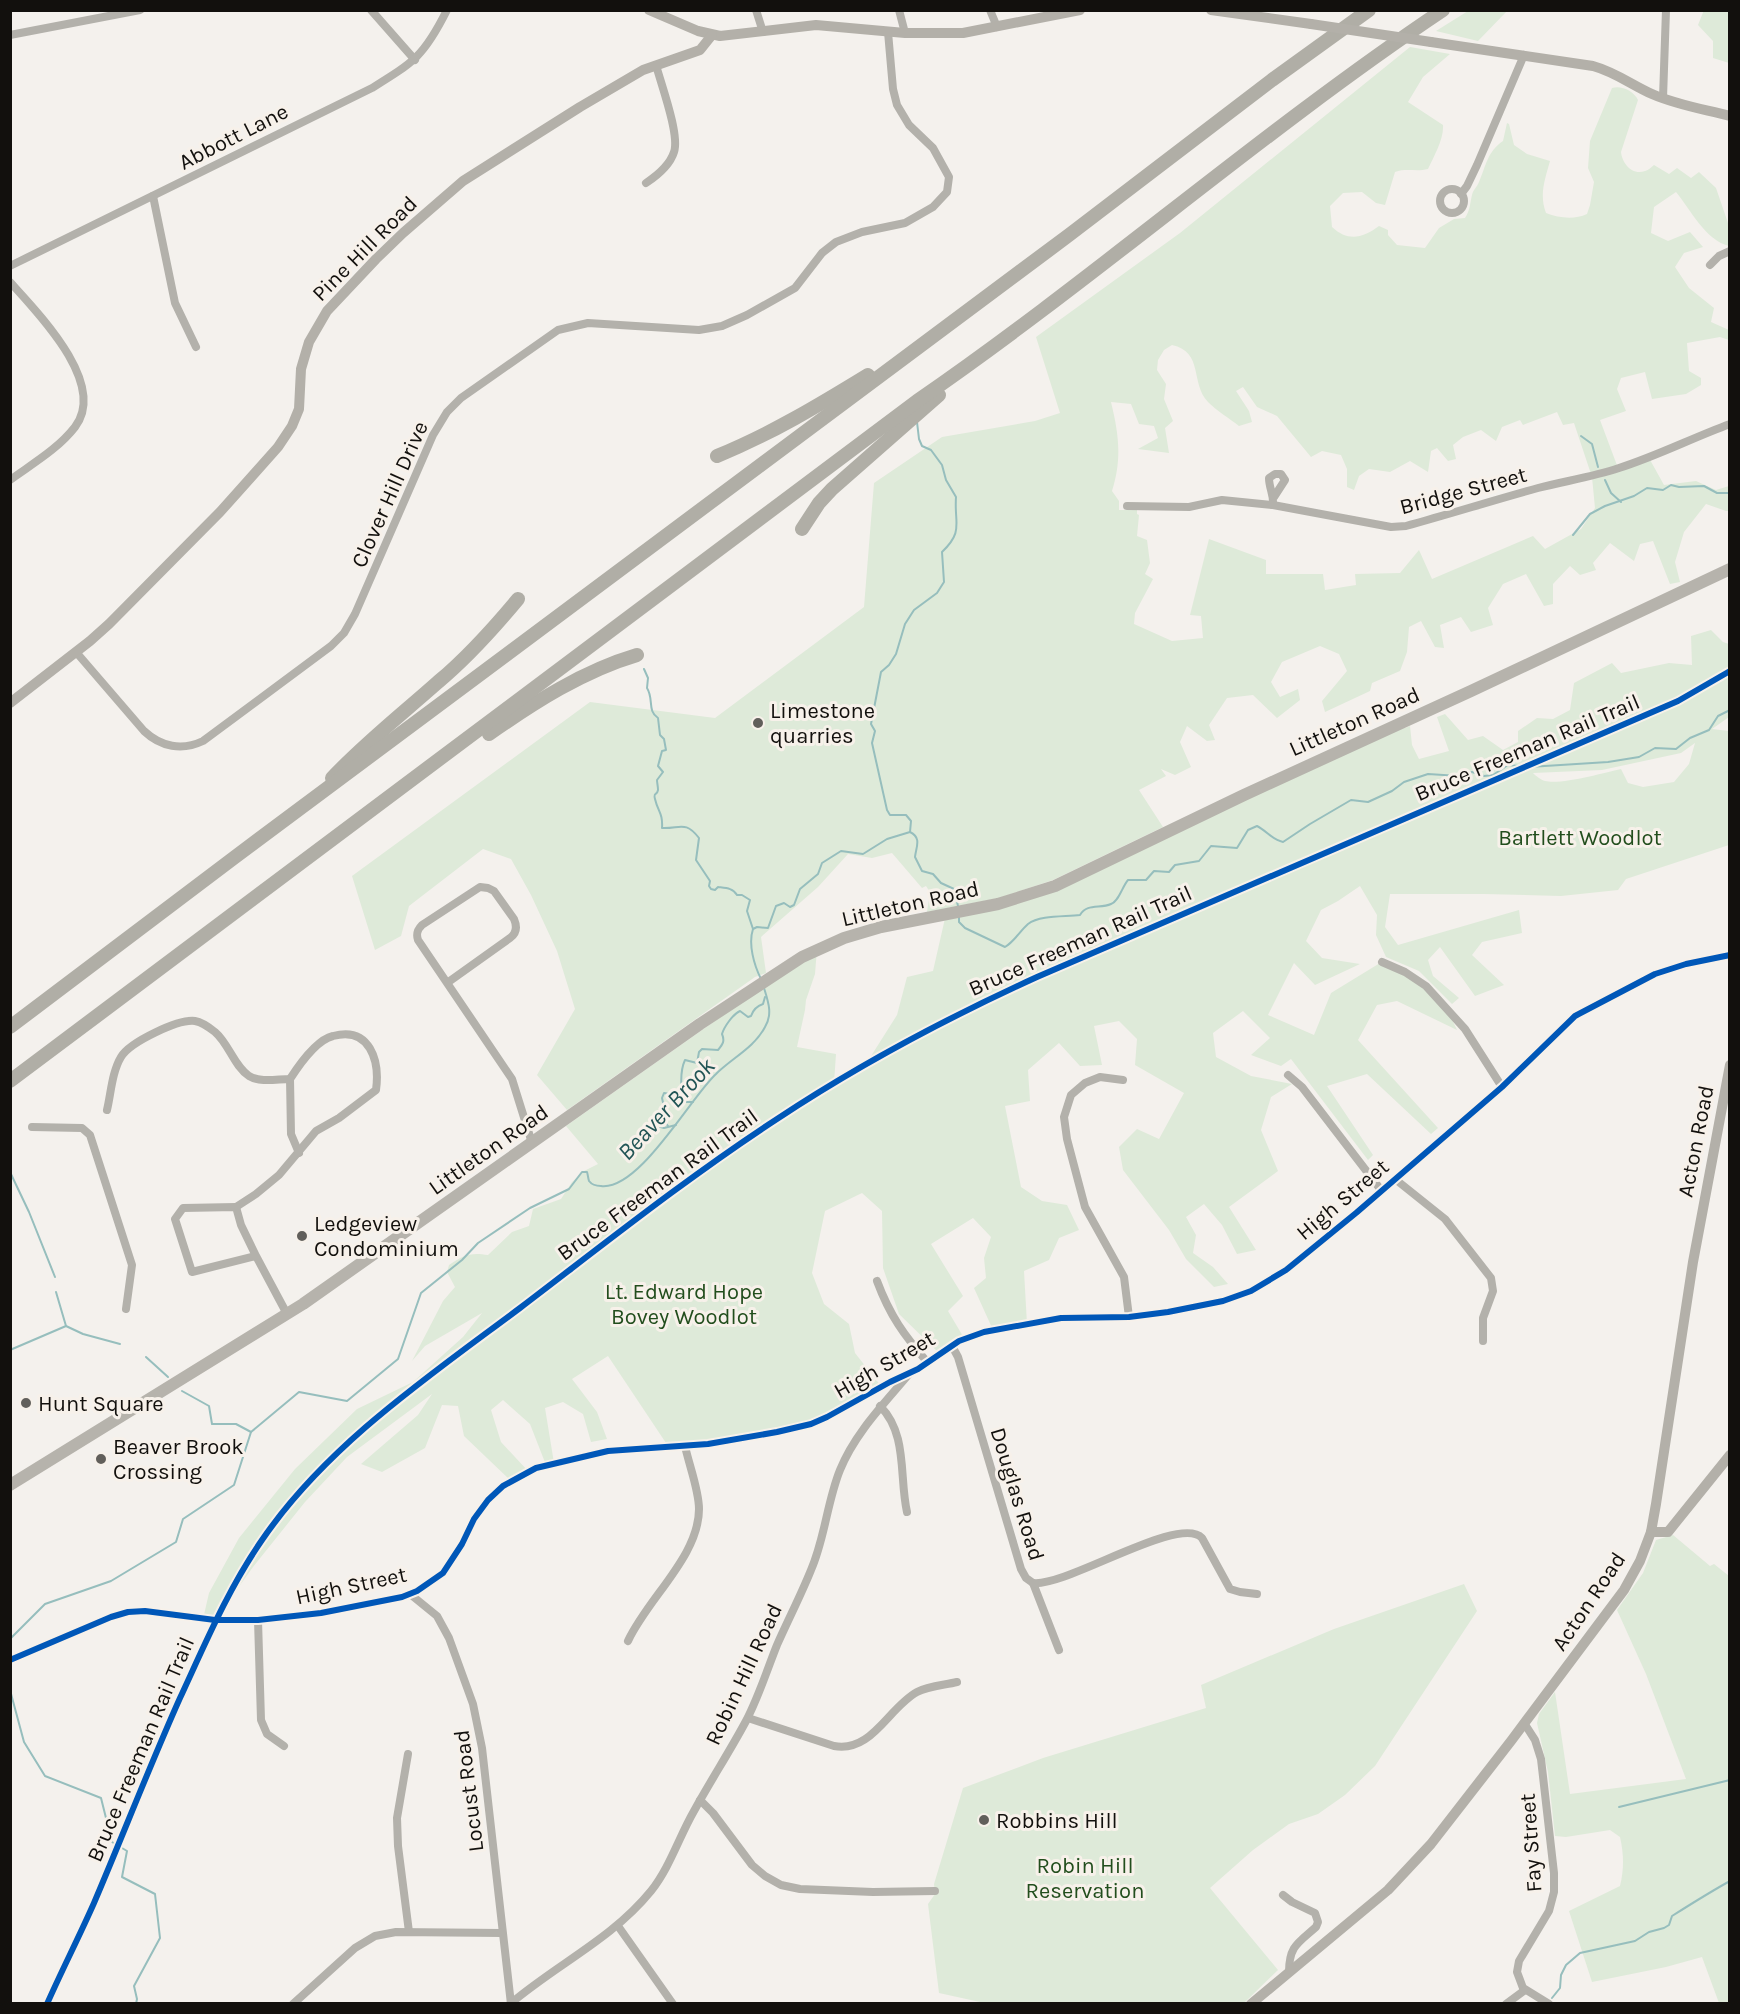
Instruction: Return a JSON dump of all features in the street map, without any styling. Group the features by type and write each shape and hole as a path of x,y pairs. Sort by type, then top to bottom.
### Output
{"highway":[{"path":"10,1027 1272,80 1369,10"},
{"path":"10,1081 917,401 1016,331 1286,125 1443,10"},
{"path":"802,529 819,503 832,489 922,409 1016,331"},
{"path":"717,456 753,441 803,415 929,339"},
{"path":"308,804 352,758 484,640 518,599"},
{"path":"367,814 557,689 603,667 637,655"}],"main road":[{"path":"649,10 691,29 712,35 763,32 816,25 905,33 963,33 1080,10"},
{"path":"1211,10 1598,67 1663,98 1730,116"},
{"name":"Pine Hill Road","path":"10,703 97,634 220,512 278,447 292,426 299,409 301,369 309,342 327,310 402,233 463,181 642,70 700,50 712,35"},
{"name":"Littleton Road","path":"10,1485 287,1314 746,993 817,949 867,931 914,919 980,908 1028,896 1074,877 1244,795 1472,691 1730,569"},
{"name":"Acton Road","path":"1251,2004 1403,1875 1438,1835 1524,1723 1624,1590 1640,1561 1651,1532 1693,1262 1730,1065"},
{"path":"1651,1532 1668,1532 1730,1455"}],"street":[{"path":"10,35 140,10"},
{"path":"371,10 415,60"},
{"name":"Abbott Lane","path":"10,266 372,88 415,60 434,37 447,10"},
{"path":"756,10 763,32"},
{"path":"899,10 905,33"},
{"path":"990,10 997,27"},
{"path":"1663,98 1666,10"},
{"name":"Clover Hill Drive","path":"76,652 144,731 154,739 165,745 176,747 188,747 203,741 326,651 344,633 355,614 436,429 451,407 471,389 548,336 569,326 596,323 699,330 730,323 795,288 822,253 836,242 862,232 905,223 933,207 947,192 950,181 948,173 933,148 907,122 897,105 893,89 888,32"},
{"path":"1461,194 1472,176 1524,55"},
{"path":"646,183 667,164 675,146 674,132 656,65"},
{"path":"153,196 176,303 196,347"},
{"path":"1710,265 1719,256 1730,251"},
{"path":"10,282 51,329 67,353 84,391 85,405 74,428 62,440 10,480"},
{"name":"Bridge Street","path":"1126,507 1189,507 1222,500 1274,501 1390,527 1406,526 1539,488 1592,477 1669,451 1700,435 1730,424"},
{"path":"447,982 510,938 515,932 514,919 494,891 488,888 474,889 422,925 417,931 418,940 513,1080 532,1143"},
{"name":"High Street","path":"10,1660 128,1612 145,1611 215,1620 258,1620 321,1612 410,1594 432,1582 448,1566 480,1510 494,1493 519,1476 546,1465 608,1451 685,1446 761,1435 811,1424 897,1378 909,1374 952,1346 977,1334 1061,1318 1129,1317 1209,1304 1251,1291 1286,1270 1395,1179 1502,1087 1575,1016 1655,974 1686,964 1730,955"},
{"path":"1382,962 1405,972 1426,986 1465,1029 1502,1087"},
{"path":"107,1110 115,1073 122,1055 152,1035 183,1022 196,1021 215,1032 248,1075 260,1080 290,1079"},
{"path":"256,1256 192,1272 175,1220 183,1208 236,1207 279,1175 299,1153 316,1131 376,1090 378,1072 372,1051 354,1035 332,1036 301,1061 290,1079 291,1134 299,1153"},
{"path":"1288,1075 1302,1087 1381,1190"},
{"path":"1123,1080 1100,1077 1085,1083 1071,1095 1064,1117 1067,1139 1085,1207 1124,1277 1129,1317"},
{"path":"32,1127 82,1128 90,1135 132,1265 126,1309"},
{"path":"1395,1179 1445,1219 1491,1278 1493,1291 1483,1318 1483,1341"},
{"path":"236,1207 241,1225 287,1314"},
{"path":"877,1281 885,1304 897,1324 928,1363"},
{"name":"Douglas Road","path":"952,1346 958,1357 1022,1569 1026,1578 1033,1583 1059,1650"},
{"name":"Robin Hill Road","path":"511,2003 618,1926 635,1910 658,1882 700,1800 748,1718 814,1561 839,1472 880,1406 909,1374"},
{"path":"880,1406 894,1427 900,1444 904,1498 908,1512"},
{"path":"628,1641 636,1625 692,1543 698,1526 699,1506 685,1446"},
{"path":"1033,1583 1048,1582 1178,1533 1188,1532 1202,1538 1230,1588 1257,1594"},
{"name":"Locust Road","path":"410,1594 441,1622 476,1714 511,2003"},
{"path":"258,1620 261,1720 267,1734 284,1746"},
{"path":"748,1718 834,1746 848,1747 862,1743 916,1693 957,1682"},
{"name":"Fay Street","path":"1524,1723 1535,1740 1541,1759 1555,1883 1549,1911 1519,1961 1518,1977 1525,1990"},
{"path":"408,1754 397,1818 409,1932"},
{"path":"700,1800 713,1813 746,1858 765,1876 781,1885 807,1889 873,1892 935,1891"},
{"path":"1283,1895 1315,1913 1318,1922 1316,1927 1293,1947 1289,1958 1289,1972"},
{"path":"618,1926 673,2004"},
{"path":"293,2004 367,1939 382,1933 502,1934"},
{"path":"1506,2004 1525,1990 1549,2004"}],"green space":[{"path":"1704,10 1729,11 1729,63 1713,58 1713,41 1698,25"},
{"path":"1468,11 1507,11 1478,41 1436,31"},
{"path":"1410,47 1450,54 1423,77 1408,102 1443,125 1440,142 1428,169 1395,172 1385,205 1376,203 1362,192 1343,193 1330,206 1332,227 1344,235 1361,236 1379,226 1388,230 1388,235 1397,245 1425,248 1439,228 1454,219 1465,218 1488,160 1493,150 1503,141 1507,123 1514,145 1527,154 1550,161 1543,193 1546,213 1567,218 1587,214 1594,182 1588,168 1590,141 1612,88 1619,87 1627,90 1638,100 1621,152 1628,168 1640,172 1654,165 1669,174 1677,168 1691,178 1699,172 1716,188 1729,226 1729,246 1713,238 1699,224 1676,192 1654,207 1651,233 1668,241 1690,232 1703,247 1684,253 1675,267 1689,288 1714,308 1711,322 1729,330 1729,340 1720,337 1687,343 1689,371 1701,378 1701,385 1686,394 1652,399 1645,372 1621,378 1617,389 1626,411 1600,420 1618,468 1649,458 1664,485 1696,481 1716,490 1729,486 1729,511 1706,504 1684,532 1675,562 1680,582 1670,584 1653,541 1640,544 1634,561 1610,543 1593,563 1596,570 1580,575 1570,566 1553,584 1553,604 1544,606 1526,574 1503,584 1488,608 1493,625 1471,632 1461,617 1440,625 1444,648 1435,647 1421,621 1409,627 1407,652 1400,671 1372,683 1370,691 1325,712 1322,701 1347,671 1339,654 1320,646 1282,662 1271,682 1280,697 1298,689 1300,700 1277,718 1253,695 1227,698 1209,725 1215,740 1207,741 1187,726 1180,742 1191,767 1175,775 1161,769 1166,776 1139,790 1163,827 1053,880 999,898 927,912 930,892 926,886 922,888 892,853 872,858 848,854 818,887 761,937 766,973 755,977 567,1110 537,1075 575,1009 557,951 511,859 483,849 409,906 401,936 375,950 352,876 590,702 715,718 864,607 874,483 942,437 1035,421 1060,413 1036,337 1180,233","holes":["1172,345 1182,349 1193,361 1199,386 1208,402 1215,408 1239,426 1252,422 1249,411 1236,391 1243,387 1257,407 1277,416 1311,457 1322,451 1341,455 1347,469 1347,487 1354,490 1359,476 1369,469 1390,472 1410,461 1428,472 1431,451 1437,448 1448,461 1456,459 1453,445 1463,437 1481,430 1496,441 1502,427 1520,420 1523,425 1557,412 1563,425 1574,423 1592,477 1595,508 1581,529 1545,549 1533,536 1432,579 1419,550 1400,573 1355,574 1356,585 1325,590 1323,574 1266,574 1266,560 1209,539 1190,615 1201,616 1203,638 1172,641 1134,624 1135,613 1153,579 1145,574 1150,563 1147,540 1137,536 1139,515 1137,510 1119,510 1119,501 1112,491 1117,468 1118,447 1111,402 1131,404 1139,424 1154,426 1158,438 1138,449 1169,453 1165,428 1173,421 1164,399 1166,384 1157,370 1158,360 1164,350"]},
{"path":"1711,630 1723,642 1729,644 1729,717 1712,729 1729,731 1729,845 1626,879 1618,890 1561,896 1390,894 1385,927 1398,945 1519,910 1522,933 1482,942 1472,955 1504,985 1475,996 1440,947 1428,960 1433,976 1459,998 1452,1004 1419,971 1386,957 1376,935 1377,915 1360,886 1321,910 1306,941 1322,958 1360,964 1315,985 1294,963 1268,1015 1314,1035 1331,993 1380,963 1426,986 1448,1011 1457,1030 1397,1001 1377,1005 1358,1040 1438,1128 1431,1134 1367,1074 1327,1086 1373,1155 1368,1160 1291,1059 1281,1066 1251,1055 1270,1038 1243,1011 1213,1033 1216,1057 1251,1076 1292,1084 1271,1097 1261,1130 1278,1171 1229,1207 1256,1250 1237,1254 1222,1225 1204,1204 1186,1217 1196,1235 1193,1253 1213,1267 1228,1284 1214,1287 1186,1259 1169,1230 1123,1170 1119,1147 1137,1129 1159,1139 1184,1093 1135,1065 1137,1039 1119,1021 1094,1026 1102,1065 1080,1066 1059,1043 1028,1070 1030,1101 1005,1106 1021,1187 1042,1201 1067,1205 1079,1230 1059,1238 1049,1260 1024,1271 1027,1324 993,1330 974,1288 986,1278 984,1258 991,1237 973,1218 931,1244 963,1296 948,1311 964,1338 940,1354 899,1314 883,1268 882,1211 862,1193 825,1211 812,1273 824,1304 849,1324 855,1353 881,1386 801,1427 668,1446 608,1356 572,1379 597,1412 607,1439 591,1442 583,1414 563,1402 545,1408 554,1463 546,1465 530,1424 503,1400 491,1410 501,1442 528,1471 511,1481 464,1436 458,1406 442,1405 425,1448 382,1472 361,1464 418,1415 432,1394 347,1457 305,1502 253,1567 215,1620 203,1619 209,1593 239,1538 295,1469 357,1409 413,1382 463,1337 482,1313 425,1346 412,1361 443,1301 455,1287 447,1272 449,1265 467,1255 488,1255 512,1232 529,1226 533,1209 561,1199 572,1182 584,1171 598,1164 566,1126 817,949 815,974 806,1000 797,1047 836,1054 834,1083 866,1064 897,1015 907,977 933,971 946,914 1018,898 1403,723 1405,728 1410,726 1412,745 1419,759 1449,751 1437,717 1445,714 1468,740 1483,736 1503,750 1518,742 1518,731 1537,718 1553,719 1570,710 1574,683 1612,663 1621,673 1669,663 1692,665 1691,636","holes":["1695,743 1689,764 1674,782 1643,787 1628,783 1621,769 1552,782 1543,780 1533,773 1602,770 1681,753"]},
{"path":"1673,1535 1710,1566 1714,1564 1729,1576 1729,2003 1719,2003 1702,1957 1592,1982 1569,1911 1620,1886 1623,1862 1620,1837 1610,1830 1566,1837 1555,1836 1548,1772 1537,1723 1539,1714 1555,1692 1570,1794 1686,1779 1646,1674 1617,1610 1643,1573 1656,1540"},
{"name":"Robin Hill Reservation","path":"1464,1584 1477,1611 1375,1766 1345,1795 1318,1814 1289,1824 1253,1850 1210,1888 1278,1970 1244,2003 989,2004 939,1993 928,1904 935,1894 934,1884 963,1788 1043,1758 1206,1708 1201,1685 1334,1629"}],"waterway":[{"path":"910,832 911,821 906,815 890,815 887,810 872,743 875,731 871,724 881,672 896,654 905,624 914,610 937,593 944,582 942,552 956,532 956,497 946,480 942,465 931,450 922,446 917,422"},
{"path":"1581,436 1592,444 1598,467"},
{"path":"1605,480 1611,493 1621,502"},
{"path":"1573,535 1590,514 1634,496 1647,488 1663,490 1671,485 1704,486 1717,493 1730,493"},
{"path":"644,669 648,678 647,688 653,712 658,718 660,735 664,739 666,750 662,751 658,766 663,772 657,780 658,790 654,795 661,816 662,828 686,827 694,832 699,838 696,860 710,881 709,886 715,890 718,887 729,889 750,900 747,911 753,929"},
{"name":"Beaver Brook","path":"959,915 959,922 965,928 1005,947 1033,921 1080,915 1086,909 1111,904 1128,880 1146,880 1154,871 1169,872 1175,865 1199,861 1211,846 1237,848 1248,830 1257,826 1283,842 1351,800 1368,802 1392,791 1404,782 1428,774 1459,776 1472,772 1484,776 1493,775 1508,765 1529,767 1608,762 1639,757 1655,748 1676,749 1690,738 1709,730 1718,716 1730,710"},
{"name":"Beaver Brook","path":"761,979 752,954 753,929 768,928 776,906 784,903 790,907 794,905 800,889 818,874 822,863 841,851 863,854 887,839 910,832 917,840 915,857 922,871 933,874 941,883 954,889 958,906"},
{"name":"Beaver Brook","path":"10,1639 45,1604 111,1581 176,1542 183,1519 234,1485 251,1432 299,1392 347,1401 398,1359 421,1293 462,1260 478,1243 530,1208 569,1189 582,1172 587,1172 589,1181 599,1186 616,1184 631,1174 663,1141 716,1074 749,1047 760,1034 767,1022 769,1012 764,988"},
{"path":"668,1126 663,1119 662,1098 664,1093 679,1097 685,1060 697,1063 699,1052 702,1049 718,1050 723,1042 723,1031 732,1018 740,1011 748,1017 751,1016 756,1008 763,1004 765,997"},
{"path":"679,1097 684,1102 693,1102"},
{"path":"637,1150 649,1137 654,1125 664,1128 676,1125"},
{"path":"10,1172 55,1277"},
{"path":"56,1292 66,1326 83,1334 120,1344"},
{"path":"10,1350 66,1326"},
{"path":"146,1357 168,1377"},
{"path":"182,1391 209,1406 212,1424 236,1424 251,1432"},
{"name":"Beaver Brook","path":"10,1690 24,1742 45,1776 101,1798 112,1842 127,1851 122,1877 155,1894 160,1938 134,1986 136,2004"},
{"path":"1619,1807 1730,1780"},
{"path":"1552,1998 1560,1988 1561,1975 1566,1965 1580,1953 1635,1941 1649,1932 1664,1928 1669,1925 1672,1916 1730,1881"}],"cycle path":[{"name":"Bruce Freeman Rail Trail","path":"47,2004 94,1903 180,1698 238,1578 262,1540 317,1473 348,1443 416,1386 711,1164 808,1099 904,1043 1037,977 1678,701 1730,671"},
{"path":"10,1660 128,1612 145,1611 215,1620 258,1620 321,1613 402,1597 417,1591 443,1573 462,1544 474,1519 488,1500 503,1486 536,1468 608,1451 708,1444 811,1424 918,1369 959,1341 984,1332 1061,1318 1129,1317 1168,1312 1223,1301 1251,1291 1286,1270 1356,1213 1502,1087 1575,1016 1655,974 1686,964 1730,955"}],"place":[{"name":"Limestone quarries","path":"758,723"},
{"name":"Ledgeview Condominium","path":"302,1236"},
{"name":"Hunt Square","path":"26,1403"},
{"name":"Beaver Brook Crossing","path":"101,1459"},
{"name":"Robbins Hill","path":"984,1820"}],"park label":[{"name":"Bartlett Woodlot","path":"1580,837"},
{"name":"Lt. Edward Hope Bovey Woodlot","path":"684,1304"}]}
